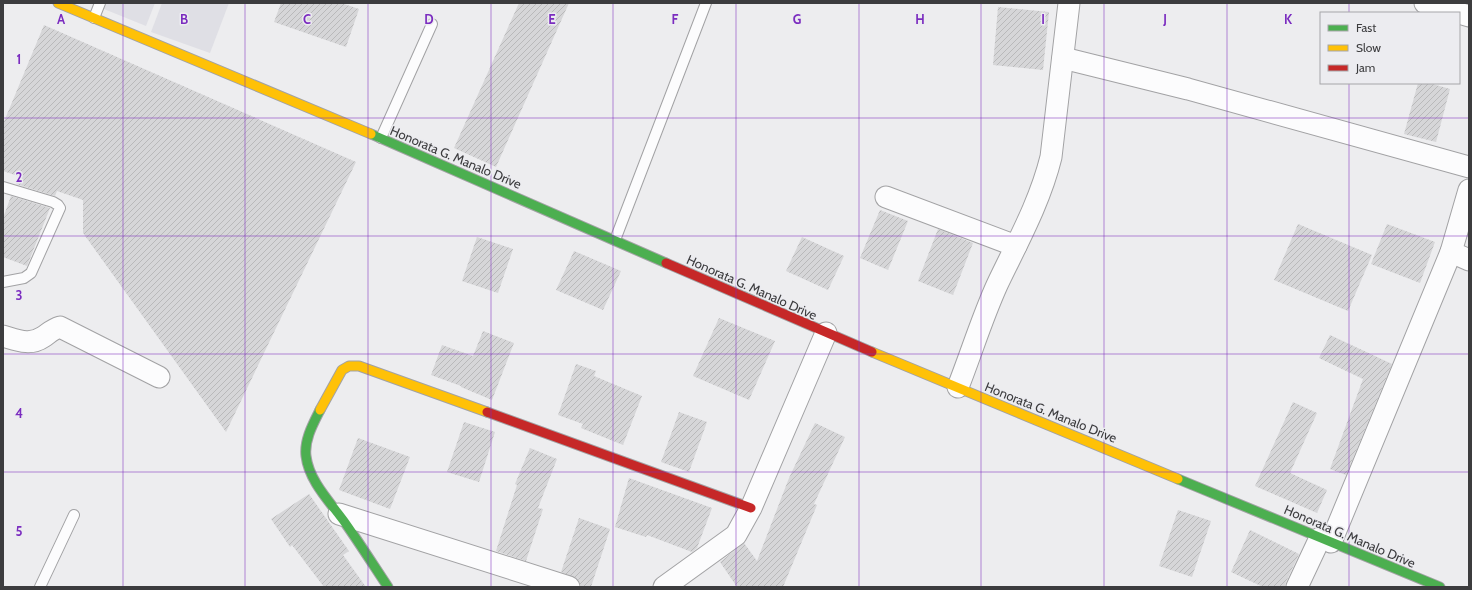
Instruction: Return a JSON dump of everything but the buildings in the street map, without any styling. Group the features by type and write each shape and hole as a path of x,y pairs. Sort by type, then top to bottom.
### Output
{"street":[{"name":"Honorata G. Manalo Drive","path":"58,3 381,138 826,333 1440,587"},
{"path":"958,388 996,287 1016,246 1047,172 1069,3"},
{"path":"1425,3 1455,12"},
{"path":"1063,58 1188,89 1469,167"},
{"path":"1297,587 1326,540 1460,256 1469,190"},
{"path":"886,197 1016,246"},
{"path":"3,336 22,342 34,342 55,328 60,327 159,377"},
{"path":"664,587 736,535 751,508 826,333"},
{"path":"388,587 320,488 306,459 305,448 308,437 342,370 345,367 359,366 751,508"},
{"path":"339,514 569,587"}],"lane":[{"path":"94,18 100,3"},
{"path":"615,240 706,3"},
{"path":"381,138 432,24"},
{"path":"3,187 53,202 60,208 31,273 24,278 3,282"},
{"path":"40,587 74,515"}],"shaded area":[{"path":"89,3 155,3 146,26"},
{"path":"162,3 229,3 210,53 151,32"}],"traffic: fast":[{"path":"371,134 666,263"},
{"path":"320,410 306,444 308,466 316,484 346,524 388,587"},
{"path":"1178,479 1440,587"}],"traffic: slow":[{"path":"58,3 371,134"},
{"path":"872,352 1178,479"},
{"path":"320,410 342,370 349,366 359,366 487,412"}],"traffic: jam":[{"path":"666,263 872,352"},
{"path":"487,412 751,508"}]}
